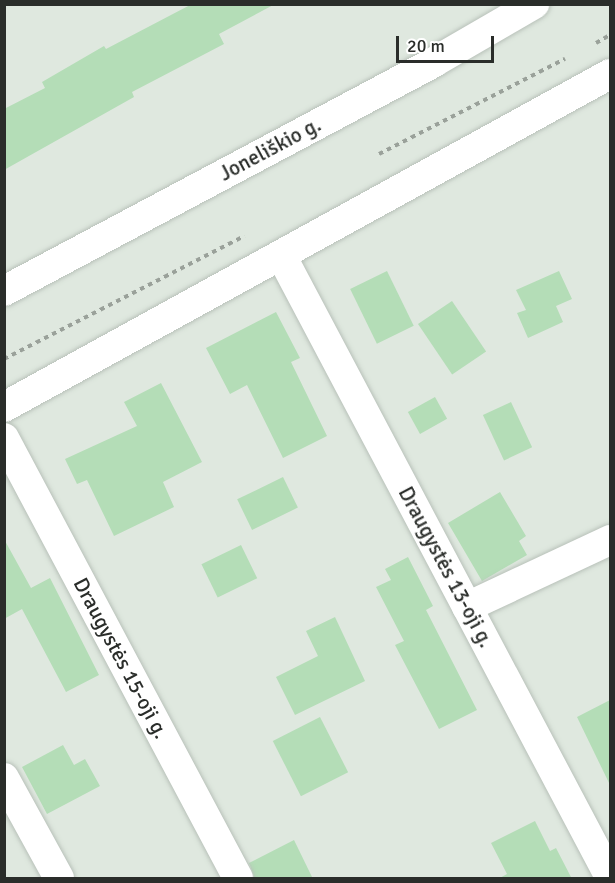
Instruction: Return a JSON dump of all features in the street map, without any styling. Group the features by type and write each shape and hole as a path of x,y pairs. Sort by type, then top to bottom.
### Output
{"street":[{"name":"Joneliškio g.","path":"4,291 434,62 534,4"},
{"path":"4,407 282,257 610,74"},
{"name":"Draugystės 13-oji g.","path":"282,257 610,877"},
{"name":"Draugystės 15-oji g.","path":"4,438 238,879"},
{"path":"467,607 610,541"},
{"path":"4,778 59,879"}],"path":[{"path":"590,46 610,35"},
{"path":"379,154 570,57"},
{"path":"4,359 255,230"}],"building":[{"path":"192,4 275,4 219,34 224,44 132,92 134,97 4,170 4,109 45,88 42,82 104,46 106,49"},
{"path":"387,271 414,326 377,344 350,289"},
{"path":"559,271 572,299 556,306 563,322 528,338 517,313 526,310 516,290"},
{"path":"452,301 486,352 452,374 418,324"},
{"path":"276,312 300,358 291,362 327,436 283,458 247,385 230,394 206,348"},
{"path":"161,383 202,462 163,482 174,507 114,536 87,480 77,484 65,459 137,426 124,402"},
{"path":"435,397 447,419 420,434 408,412"},
{"path":"511,402 532,447 504,460 483,415"},
{"path":"283,477 298,508 252,530 237,499"},
{"path":"500,492 526,536 519,541 527,555 482,581 448,523"},
{"path":"4,539 31,588 50,578 99,675 66,692 22,609 4,619"},
{"path":"241,545 257,578 218,598 201,564"},
{"path":"408,557 433,606 426,610 477,710 439,729 395,645 404,641 376,587 391,580 385,569"},
{"path":"335,617 365,681 295,715 276,677 318,656 306,631"},
{"path":"610,700 610,785 577,717"},
{"path":"320,717 348,772 301,796 273,741"},
{"path":"63,745 74,765 85,759 100,786 47,814 22,767"},
{"path":"535,821 550,851 556,848 572,879 498,879 507,874 491,843"},
{"path":"294,840 313,879 255,879 249,863"}]}
